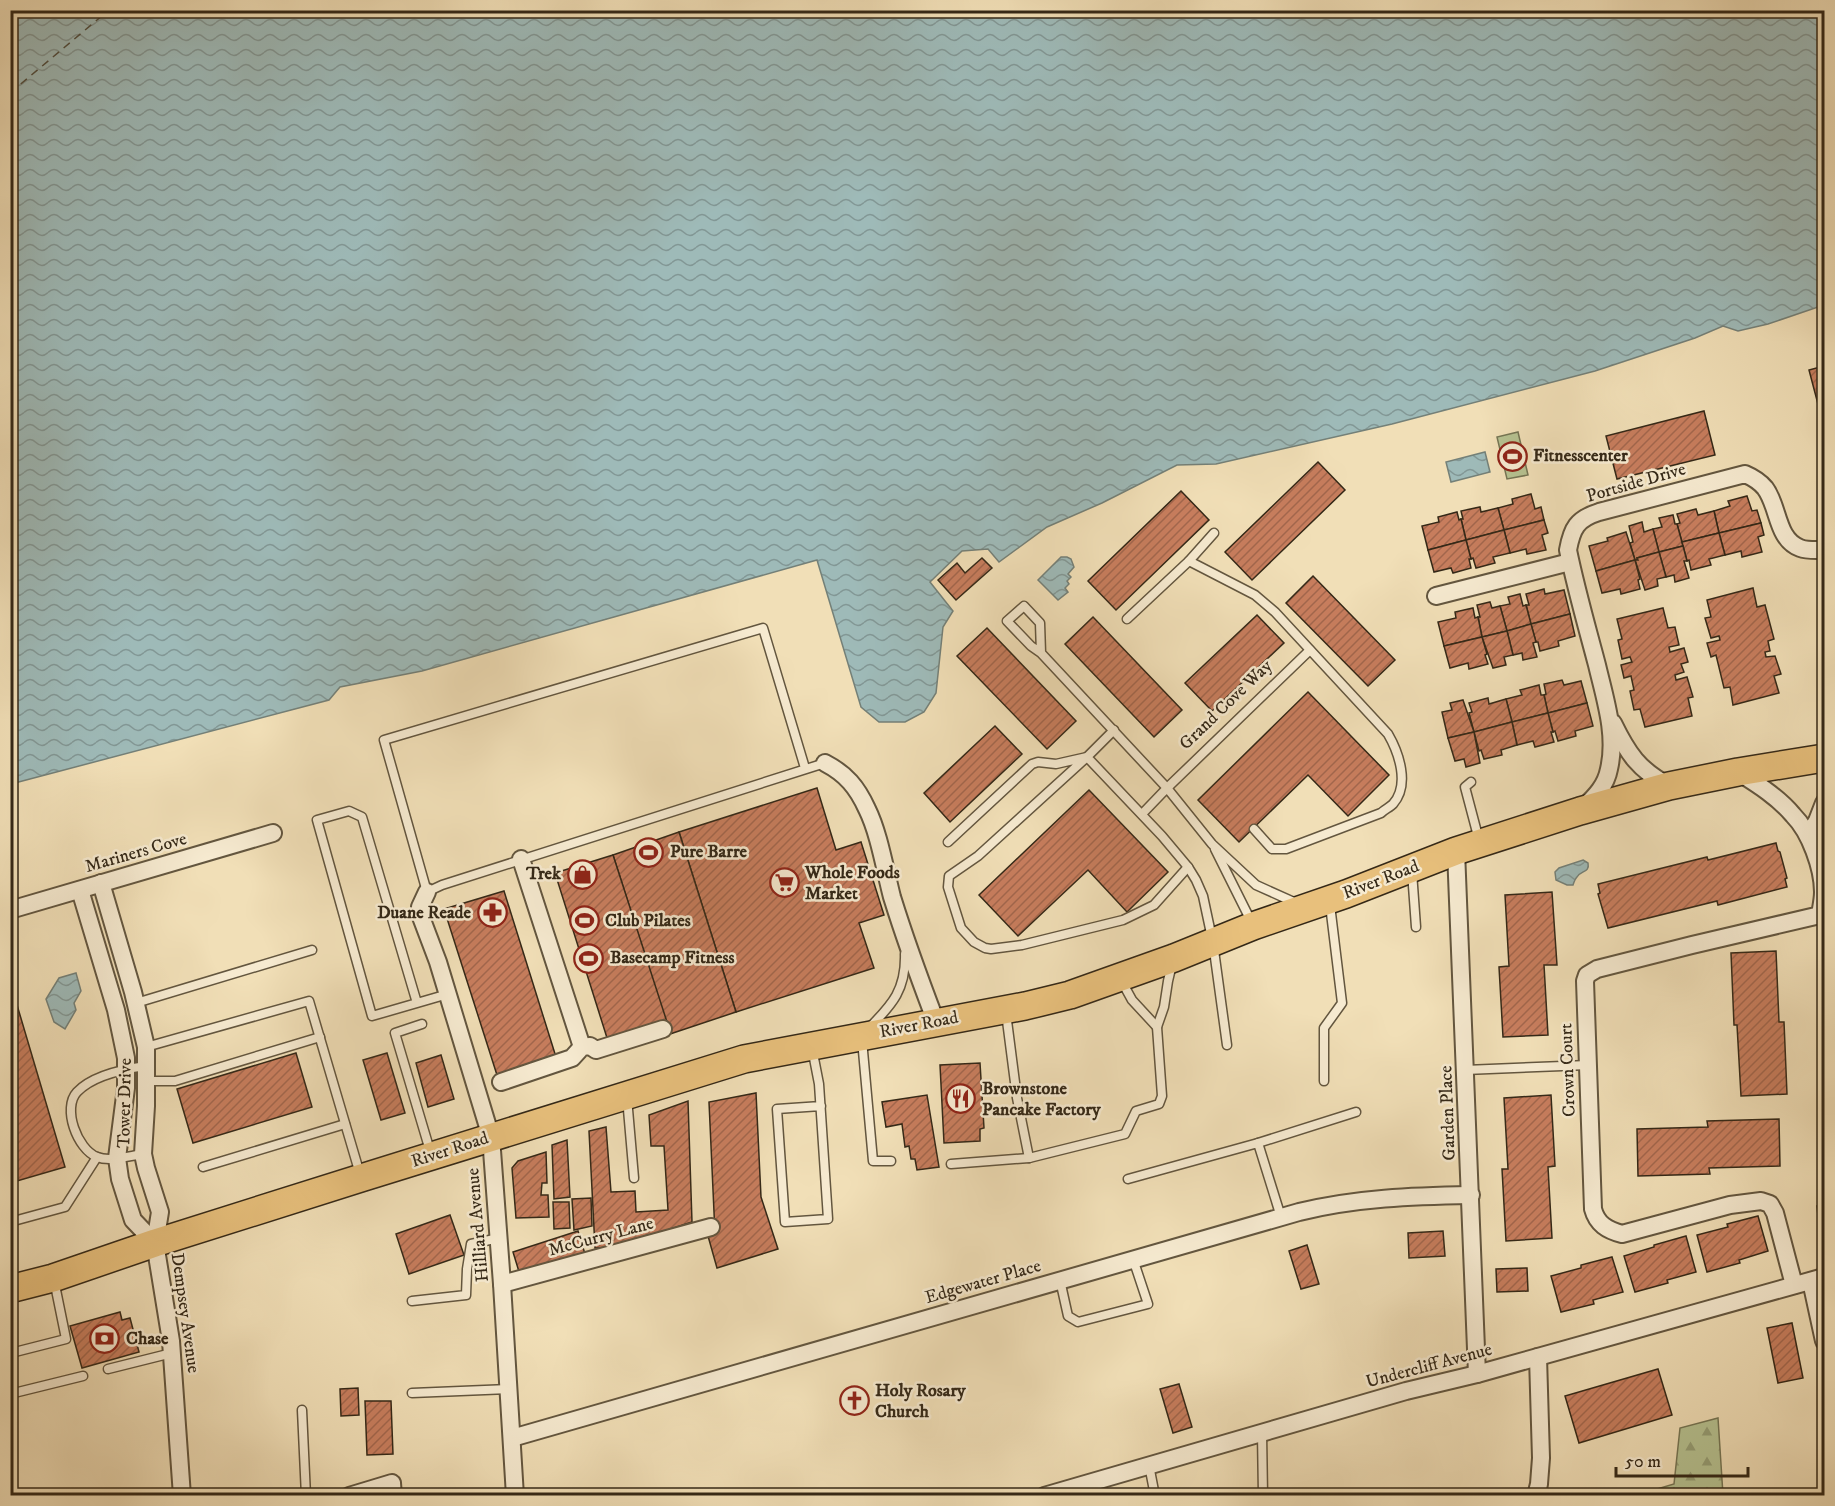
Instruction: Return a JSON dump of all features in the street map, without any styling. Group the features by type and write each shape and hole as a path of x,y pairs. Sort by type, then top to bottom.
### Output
{"main road":[{"name":"River Road","path":"10,1289 53,1278 490,1137 744,1059 1070,995 1468,847 1580,811 1669,786 1824,758"}],"street":[{"name":"Portside Drive","path":"1580,811 1597,795 1604,783 1609,771 1611,746 1609,714 1568,550 1571,535 1577,523 1587,515 1745,474 1764,486 1772,500 1782,532 1791,541 1814,542 1824,550"},
{"path":"1436,596 1570,562"},
{"name":"Portside Drive","path":"1609,714 1633,759 1651,776 1669,786"},
{"path":"825,763 846,776 868,810 905,938 936,1022"},
{"name":"Crown Court","path":"1738,772 1778,801 1794,816 1808,835 1821,877 1823,893 1820,915 1682,947 1597,969 1587,975 1585,981 1593,1209 1600,1224 1610,1231 1622,1234 1730,1205 1761,1201 1770,1204 1810,1281"},
{"path":"1808,835 1824,803"},
{"name":"Mariners Cove","path":"10,910 273,833"},
{"name":"Garden Place","path":"1468,847 1465,1070 1477,1374"},
{"path":"521,859 582,1047"},
{"name":"Tower Drive","path":"101,883 136,1003 146,1047 143,1154 160,1212 156,1243"},
{"name":"Tower Drive","path":"80,890 123,1037 126,1088 117,1158 120,1179 133,1220 156,1243"},
{"name":"Hilliard Avenue","path":"427,892 420,907 421,917 448,994 490,1137 499,1238 515,1496"},
{"path":"501,1082 572,1058 582,1047 590,1046 596,1050 663,1029"},
{"name":"Edgewater Place","path":"512,1438 1331,1204 1396,1197 1471,1195"},
{"name":"McCurry Lane","path":"502,1284 711,1227"},
{"name":"Dempsey Avenue","path":"156,1243 172,1353 182,1496"},
{"path":"1810,1281 1824,1341"},
{"name":"Undercliff Avenue","path":"1044,1496 1406,1391 1477,1374 1810,1281"},
{"path":"1536,1496 1541,1458 1538,1357"},
{"path":"349,1496 392,1483 393,1496"}],"lane":[{"path":"1127,619 1189,561 1214,533"},
{"path":"1189,561 1255,595 1275,612 1388,734 1399,758 1402,773 1399,793 1393,804 1381,813 1286,849 1272,849 1254,829"},
{"path":"1041,653 1040,623 1024,606 1007,621 1041,653 1114,730 1167,788 1212,844 1256,885 1280,897 1319,904 1342,1003 1324,1028 1324,1081"},
{"path":"804,768 763,628 384,740 427,892 521,859 825,763"},
{"name":"Grand Cove Way","path":"1142,814 1310,650"},
{"path":"1114,730 978,856 949,876 948,887 961,928 966,935 981,946 991,949 1022,945 1123,920 1154,905 1188,867"},
{"path":"1087,757 1142,814 1188,867 1203,896 1213,942 1227,1046"},
{"path":"948,842 1032,764 1038,762 1056,764 1087,757"},
{"path":"1468,847 1465,788 1470,782"},
{"path":"417,1003 362,817 350,811 317,820 372,1016 417,1003 448,994"},
{"path":"1212,844 1253,927"},
{"path":"1411,868 1416,927"},
{"path":"891,1161 873,1161 861,1036 892,1005 901,988 905,968 905,938"},
{"path":"136,1003 312,950"},
{"path":"951,1164 1029,1158 1125,1134 1136,1111 1158,1104 1162,1096 1157,1027 1164,1007 1174,958"},
{"path":"1119,977 1132,1000 1157,1027"},
{"path":"146,1047 309,1001 362,1178"},
{"path":"1006,1009 1017,1098 1029,1158"},
{"path":"422,1024 395,1033 431,1156"},
{"path":"143,1154 117,1158 97,1157 87,1150 79,1140 70,1111 73,1098 78,1091 102,1077 126,1069 175,1081 320,1037"},
{"path":"811,1045 819,1084 821,1106 828,1220 785,1222 777,1109 821,1106"},
{"path":"1465,1070 1588,1065"},
{"path":"627,1094 634,1178"},
{"path":"1128,1179 1258,1143 1356,1112"},
{"path":"202,1167 345,1124"},
{"path":"1258,1143 1281,1217"},
{"path":"10,1222 65,1207 97,1157"},
{"path":"411,1301 466,1295 466,1269 471,1244 499,1238"},
{"path":"1060,1280 1068,1316 1078,1322 1148,1304 1133,1259"},
{"path":"10,1335 11,1354 66,1339 53,1278"},
{"path":"108,1369 172,1353"},
{"path":"10,1394 82,1376"},
{"path":"412,1393 509,1389"},
{"path":"302,1410 306,1496"},
{"path":"1262,1433 1263,1496"},
{"path":"1149,1465 1155,1496"}],"green space":[{"name":"Fitnesscenter","path":"1518,432 1528,475 1507,479 1497,437"},
{"path":"1718,1418 1723,1495 1637,1495 1674,1484 1680,1428"}],"water":[{"path":"11,10 1824,11 1824,305 1768,324 1738,331 1723,326 1695,338 1595,371 1392,424 1216,464 1177,465 1102,503 1047,527 999,562 988,549 962,551 930,582 953,611 943,627 936,693 924,712 905,722 879,722 861,707 817,560 422,671 340,687 329,700 11,784"},
{"path":"1485,452 1490,472 1451,482 1446,462"},
{"path":"1061,557 1071,559 1074,567 1068,574 1071,577 1065,588 1068,592 1058,600 1038,580"},
{"path":"1583,860 1588,863 1588,868 1579,875 1573,885 1556,880 1555,872 1559,868"},
{"path":"76,973 81,991 74,1003 76,1010 65,1029 54,1022 46,999 59,978"}],"building":[{"path":"1824,366 1824,427 1809,370"},
{"path":"1704,411 1715,455 1617,479 1606,436"},
{"path":"1318,462 1345,490 1252,580 1225,552"},
{"path":"1181,491 1209,520 1116,610 1088,581"},
{"path":"1531,494 1535,509 1541,507 1544,520 1504,530 1498,508 1513,504 1512,499"},
{"path":"1747,496 1752,511 1757,510 1761,523 1719,533 1714,511 1730,506 1728,501"},
{"path":"1480,507 1481,512 1498,508 1504,530 1466,540 1461,511"},
{"path":"1696,509 1698,515 1714,511 1719,533 1682,542 1677,514"},
{"path":"1457,512 1466,540 1428,550 1422,526 1439,522 1438,517"},
{"path":"1673,515 1683,546 1659,552 1653,529 1662,527 1659,518"},
{"path":"1544,520 1548,533 1542,535 1546,550 1527,554 1526,549 1510,553 1504,530"},
{"path":"1642,522 1644,532 1653,529 1659,552 1635,560 1630,543 1633,542 1629,526"},
{"path":"1761,523 1764,535 1758,537 1762,552 1742,557 1741,551 1725,555 1719,533"},
{"path":"1504,530 1510,553 1493,557 1495,563 1476,568 1466,540"},
{"path":"1626,532 1635,560 1596,571 1589,546 1608,541 1607,538"},
{"path":"1719,533 1725,555 1709,559 1711,565 1691,570 1682,542"},
{"path":"1466,540 1471,568 1453,573 1451,568 1434,572 1428,550"},
{"path":"1683,546 1689,578 1675,582 1674,575 1666,577 1659,552"},
{"path":"1659,552 1666,577 1657,579 1658,586 1645,590 1635,560"},
{"path":"982,558 992,568 956,600 938,580 957,563 965,573"},
{"path":"1635,560 1640,589 1621,594 1620,589 1602,593 1596,571"},
{"path":"1313,576 1395,660 1368,686 1286,603"},
{"path":"1753,588 1757,607 1765,605 1774,639 1768,641 1770,651 1765,652 1766,657 1775,656 1781,674 1774,676 1779,693 1733,705 1730,687 1724,688 1716,655 1711,657 1707,643 1720,640 1719,636 1711,638 1705,618 1711,617 1707,600"},
{"path":"1544,589 1545,594 1564,590 1570,614 1531,624 1526,605 1529,605 1526,594"},
{"path":"1520,594 1523,606 1526,605 1531,624 1507,631 1500,606 1510,604 1508,597"},
{"path":"1490,602 1492,608 1500,606 1507,631 1482,637 1477,605"},
{"path":"1473,608 1475,618 1478,617 1482,637 1444,646 1438,622 1456,618 1455,612"},
{"path":"1663,608 1668,628 1675,627 1679,645 1669,647 1670,652 1684,648 1688,662 1681,664 1684,672 1675,675 1676,680 1687,677 1693,697 1688,698 1692,716 1645,727 1640,709 1634,710 1630,691 1634,690 1631,676 1624,678 1621,665 1632,662 1630,657 1622,659 1618,640 1622,639 1617,619"},
{"path":"1570,614 1575,636 1558,641 1559,646 1540,651 1531,624"},
{"path":"1257,615 1284,643 1212,711 1185,683"},
{"path":"1093,617 1182,710 1154,737 1065,644"},
{"path":"1531,624 1537,657 1523,660 1522,653 1513,655 1507,631"},
{"path":"987,628 1076,721 1047,749 957,656"},
{"path":"1507,631 1513,655 1504,657 1506,665 1493,668 1482,637"},
{"path":"1482,637 1488,664 1469,669 1468,663 1450,668 1444,646"},
{"path":"1562,680 1564,685 1581,681 1587,703 1548,713 1544,684"},
{"path":"1539,685 1548,713 1512,722 1506,699 1522,695 1520,690"},
{"path":"1308,692 1389,775 1348,816 1308,775 1239,842 1198,800"},
{"path":"1488,698 1489,704 1506,699 1512,722 1474,732 1469,703"},
{"path":"1463,700 1474,732 1448,738 1442,712 1452,710 1450,703"},
{"path":"1587,703 1593,726 1575,731 1576,736 1558,741 1548,713"},
{"path":"1548,713 1554,742 1535,747 1533,741 1517,745 1512,722"},
{"path":"1512,722 1517,745 1501,750 1502,755 1484,759 1481,750 1479,751 1474,732"},
{"path":"995,726 1022,754 950,822 924,793"},
{"path":"1474,732 1480,763 1466,767 1464,759 1455,761 1448,738"},
{"name":"Whole Foods Market","path":"817,788 836,850 861,842 884,915 859,923 874,968 736,1012 679,832"},
{"path":"1089,790 1168,872 1127,912 1088,870 1018,936 979,895"},
{"path":"679,832 736,1012 670,1034 613,855"},
{"path":"1776,843 1787,878 1785,879 1787,887 1718,905 1717,901 1608,928 1598,894 1600,893 1598,884 1707,857 1708,860"},
{"path":"613,855 667,1022 608,1041 555,873"},
{"path":"504,891 556,1057 497,1075 444,909"},
{"path":"1552,892 1557,965 1544,965 1548,1035 1503,1037 1499,967 1509,966 1505,895"},
{"path":"1776,951 1779,1022 1784,1022 1787,1094 1741,1096 1737,1025 1734,1025 1731,953"},
{"path":"10,988 12,988 65,1167 10,1183"},
{"path":"296,1053 312,1107 193,1143 177,1089"},
{"path":"387,1053 405,1113 381,1120 363,1060"},
{"path":"441,1055 454,1099 428,1107 416,1063"},
{"path":"980,1063 984,1128 980,1129 980,1141 944,1143 940,1065"},
{"path":"756,1093 761,1197 778,1249 717,1268 708,1236 715,1234 709,1102"},
{"path":"927,1095 939,1167 917,1170 915,1159 911,1159 909,1146 905,1147 902,1124 886,1127 882,1102"},
{"path":"1551,1095 1555,1166 1548,1167 1552,1238 1506,1241 1502,1169 1508,1169 1504,1098"},
{"path":"688,1101 692,1222 616,1247 595,1248 589,1131 606,1127 611,1192 635,1191 636,1212 668,1210 664,1146 651,1146 649,1115"},
{"path":"1779,1119 1780,1166 1709,1168 1710,1174 1638,1176 1637,1129 1708,1127 1707,1121"},
{"path":"567,1140 570,1197 554,1199 552,1145"},
{"path":"546,1152 547,1183 542,1183 541,1195 548,1195 549,1217 516,1218 512,1168 518,1161"},
{"path":"591,1198 592,1226 574,1230 572,1199"},
{"path":"553,1202 569,1202 570,1228 554,1229"},
{"path":"1824,1205 1824,1254 1822,1255 1817,1206"},
{"path":"450,1215 464,1255 409,1274 396,1234"},
{"path":"1758,1216 1768,1251 1739,1260 1740,1263 1707,1272 1697,1235"},
{"path":"578,1231 585,1254 520,1275 513,1252"},
{"path":"1443,1231 1445,1256 1409,1258 1408,1233"},
{"path":"1686,1236 1696,1272 1635,1292 1624,1256"},
{"path":"1307,1245 1319,1284 1301,1289 1289,1251"},
{"path":"1612,1257 1623,1292 1593,1300 1594,1304 1561,1312 1551,1276"},
{"path":"1527,1268 1528,1291 1497,1292 1496,1269"},
{"name":"Chase","path":"120,1312 122,1320 130,1318 139,1352 82,1368 70,1326"},
{"path":"1792,1323 1803,1378 1778,1383 1767,1328"},
{"path":"1658,1369 1672,1415 1579,1443 1565,1396"},
{"path":"1179,1384 1192,1427 1173,1433 1160,1389"},
{"path":"358,1388 359,1415 341,1416 340,1389"},
{"path":"365,1401 391,1401 393,1454 367,1455"}],"ferry route":[{"path":"10,93 109,10"}],"place":[{"name":"Fitnesscenter","path":"1512,456"},
{"name":"Pure Barre","path":"649,852"},
{"name":"Trek","path":"582,874"},
{"name":"Whole Foods Market","path":"784,883"},
{"name":"Duane Reade","path":"492,913"},
{"name":"Club Pilates","path":"584,921"},
{"name":"Basecamp Fitness","path":"589,958"},
{"name":"Brownstone Pancake Factory","path":"961,1099"},
{"name":"Chase","path":"105,1339"},
{"name":"Holy Rosary Church","path":"854,1401"}]}
